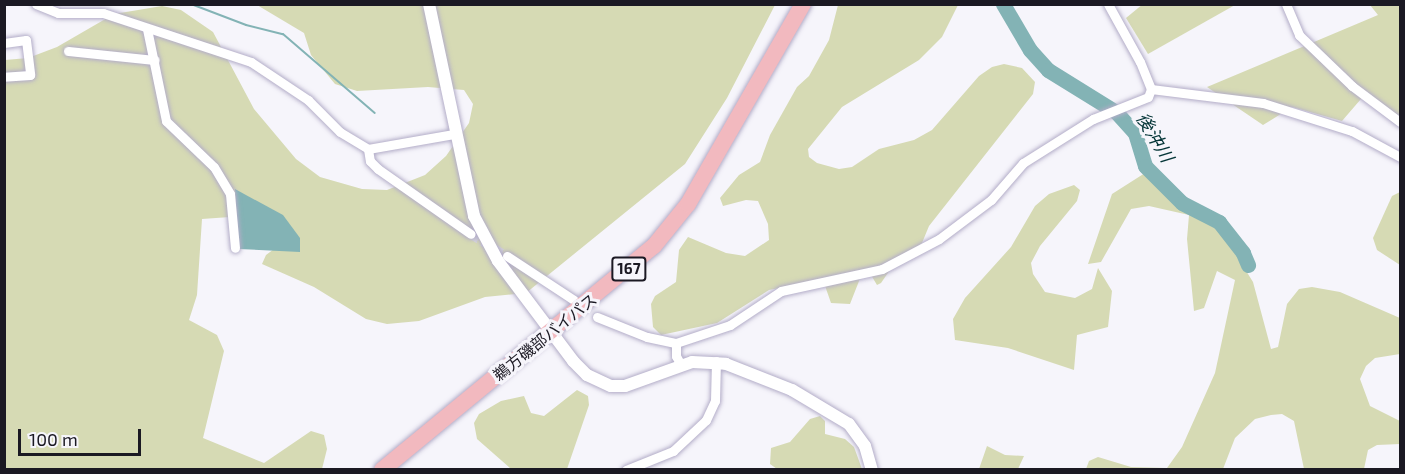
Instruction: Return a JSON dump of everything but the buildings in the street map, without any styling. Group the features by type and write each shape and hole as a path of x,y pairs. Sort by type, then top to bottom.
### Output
{"highway":[{"name":"鵜方磯部バイパス","path":"382,470 638,262 671,227 708,171 803,4"}],"street":[{"path":"36,4 58,13 103,13 251,62 261,73 308,100 340,132 368,149 454,134"},
{"path":"429,4 466,189 482,235 498,261 587,375 611,386 637,383 681,365 716,361 792,390 849,424 864,446 872,470"},
{"path":"1108,4 1151,89"},
{"path":"1286,4 1299,35 1352,86 1401,122"},
{"path":"147,29 166,121 214,167 230,194 235,248"},
{"path":"4,77 30,75 26,40 5,42"},
{"path":"68,51 155,60"},
{"path":"1151,89 1263,104 1352,131 1401,157"},
{"path":"597,317 647,337 676,343 730,326 781,291 868,273 911,255 975,214 1023,163 1093,119 1141,102 1151,89"},
{"path":"368,149 370,161 378,169 471,234"},
{"path":"507,256 574,300"},
{"path":"676,343 676,356 681,365"},
{"path":"626,470 673,451 706,420 715,401 716,361"}],"green space":[{"path":"1143,4 1235,5 1148,54 1126,18"},
{"path":"257,5 775,5 727,98 685,164 526,293 485,297 419,321 387,324 366,319 314,287 262,264 266,255 278,246 230,217 202,219 197,295 189,320 217,335 224,351 203,438 264,463 311,431 324,435 327,449 322,469 5,470 5,60 28,58 57,47 114,14 162,6 181,10 213,32 254,109 296,159 320,177 362,189 387,190 425,175 446,156 469,123 473,104 464,90 428,87 357,91 335,84 311,55 304,33"},
{"path":"838,5 958,5 942,37 919,60 842,107 808,149 809,157 817,163 839,169 852,167 879,149 914,140 932,130 979,76 992,67 1004,64 1022,68 1035,82 1033,94 929,226 922,243 892,267 881,283 877,285 871,275 861,276 850,304 831,303 823,280 810,282 769,290 717,323 661,335 653,327 651,304 655,296 676,282 679,250 688,237 726,253 745,256 769,240 768,224 758,201 746,200 723,206 720,198 739,175 760,162 770,135 797,87 809,76 829,40"},
{"path":"1370,5 1400,5 1400,117 1367,92 1342,121 1292,107 1263,125 1207,87 1378,15"},
{"path":"1145,173 1172,200 1216,227 1230,245 1253,282 1271,349 1278,347 1287,304 1299,289 1312,287 1340,292 1400,318 1400,354 1375,358 1366,366 1360,379 1370,406 1400,421 1400,444 1377,445 1368,450 1364,469 1304,469 1294,421 1282,414 1255,419 1235,438 1223,469 1086,469 1089,461 1098,457 1131,467 1167,468 1182,447 1215,373 1235,280 1217,271 1204,308 1194,311 1187,239 1189,215 1149,206 1131,209 1101,262 1088,264 1112,194"},
{"path":"1074,185 1080,190 1077,201 1040,246 1031,263 1033,274 1045,292 1075,298 1092,289 1098,268 1112,291 1108,327 1077,335 1074,370 1008,348 955,340 953,319 965,298 1011,247 1035,206 1049,194"},
{"path":"1400,192 1400,265 1377,250 1373,238 1392,196"},
{"path":"577,390 588,396 589,405 567,469 511,469 477,439 474,423 479,414 501,401 524,396 531,413 544,416"},
{"path":"820,416 825,421 825,434 845,439 854,447 862,469 777,469 770,464 771,448 790,442 810,419"},
{"path":"987,446 1005,455 1024,456 1018,469 979,469"}],"water":[{"path":"235,189 283,215 300,238 300,252 239,249"}],"waterway":[{"path":"191,4 246,25 283,34 375,113"},
{"name":"後沖川","path":"1003,4 1030,50 1048,70 1116,112 1135,133 1145,166 1182,203 1219,222 1243,253 1248,265"}],"tunnel":[{"path":"471,234 507,256"}]}
